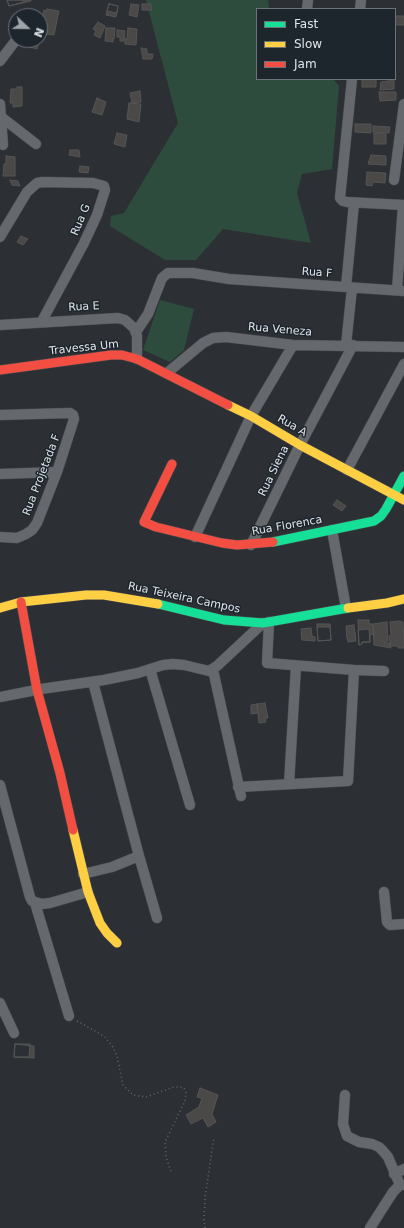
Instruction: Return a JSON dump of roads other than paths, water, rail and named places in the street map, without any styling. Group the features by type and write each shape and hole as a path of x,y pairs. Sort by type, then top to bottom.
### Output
{"street":[{"path":"0,61 10,48"},
{"path":"352,80 340,198 343,201 354,203 404,205 401,291"},
{"path":"0,104 3,145"},
{"path":"394,180 404,104"},
{"path":"0,116 36,144"},
{"name":"Rua G","path":"0,237 27,192 37,183 92,183 103,185 105,190 97,215 84,243 42,321"},
{"path":"350,345 349,287 354,203"},
{"name":"Rua F","path":"136,332 148,314 162,278 168,273 193,273 229,279 401,291"},
{"name":"Rua E","path":"0,325 42,321 118,318 130,324 136,332"},
{"path":"136,332 136,359"},
{"name":"Rua Veneza","path":"167,373 194,348 213,338 226,337 293,344 404,347"},
{"path":"195,537 251,416 293,344"},
{"name":"Rua Siena","path":"251,545 350,345"},
{"name":"Travessa Um","path":"0,370 112,355 122,355 136,359 167,373"},
{"path":"347,470 404,364"},
{"name":"Rua A","path":"167,373 251,416 300,445 404,500"},
{"name":"Rua Projetada F","path":"0,415 70,413 74,418 57,472 37,523 32,530 17,538 0,537"},
{"name":"Rua Florenca","path":"172,464 144,522 156,527 195,537 251,545 374,521 381,516 395,495 404,476"},
{"path":"0,474 57,472"},
{"path":"332,530 346,608"},
{"name":"Rua Teixeira Campos","path":"0,608 21,602 62,597 104,595 166,605 224,620 266,622 404,599"},
{"path":"21,602 37,690 60,773 88,892 100,923 117,943"},
{"name":"Rua Teixeira Campos","path":"387,603 404,610"},
{"path":"266,622 267,663 384,671"},
{"path":"0,697 93,682 163,665 184,665 205,671 213,670 266,622"},
{"path":"289,784 296,666"},
{"path":"150,669 190,805"},
{"path":"213,670 239,792 289,784 348,781 354,670"},
{"path":"93,682 157,918"},
{"path":"0,785 30,898 35,903 69,1016"},
{"path":"83,874 112,866 139,856"},
{"path":"35,903 50,903 88,892"},
{"path":"384,892 387,922 390,925 404,924"},
{"path":"0,1003 14,1033"},
{"path":"345,1095 343,1124 347,1136 359,1142 379,1147 388,1158 394,1174 402,1185 393,1192 370,1228"},
{"path":"394,1174 404,1168"}]}
